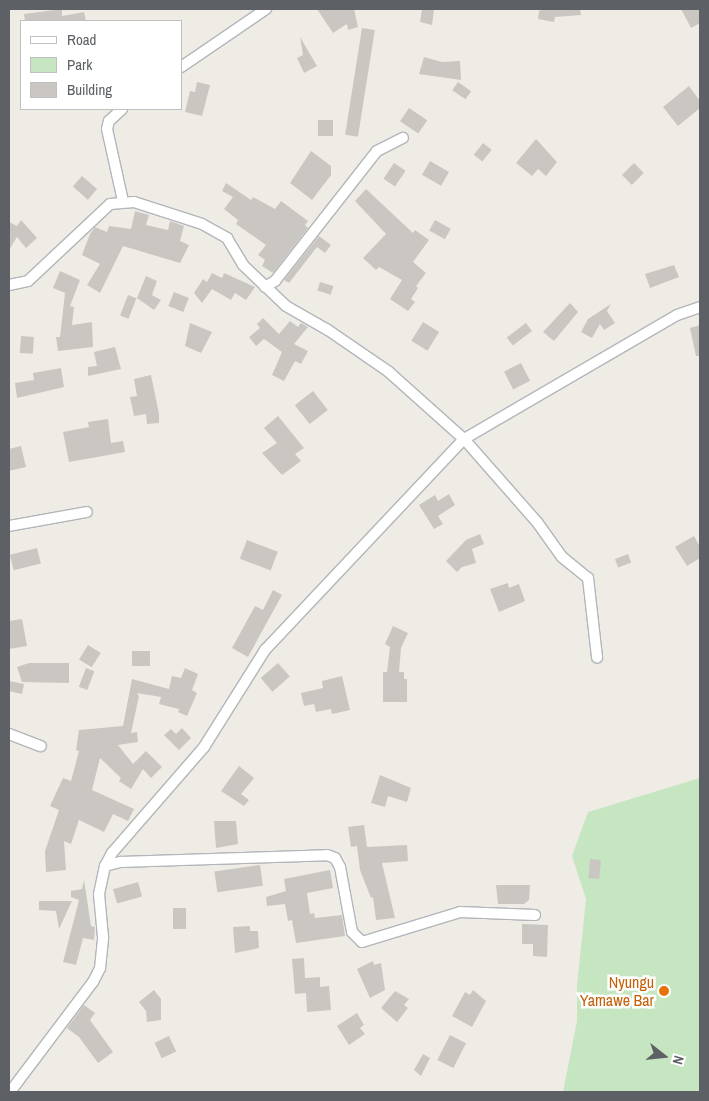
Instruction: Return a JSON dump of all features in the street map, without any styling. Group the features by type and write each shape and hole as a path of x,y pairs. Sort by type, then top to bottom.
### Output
{"street":[{"path":"182,66 266,9"},
{"path":"121,110 109,121 107,128 123,201"},
{"path":"265,286 275,281 377,151 403,138"},
{"path":"9,285 28,281 100,210 123,201 180,216 227,238 244,265 286,306 328,330 389,372 464,439 536,522 562,557 588,578 597,657"},
{"path":"10,1092 93,982 100,968 103,937 99,894 105,866 112,853 204,747 266,650 464,439 540,397 677,316 700,307"},
{"path":"9,526 87,512"},
{"path":"9,734 41,746"},
{"path":"105,866 120,862 327,855 335,858 340,867 352,932 362,942 460,912 535,915"}],"green space":[{"path":"700,778 700,1092 563,1092 577,1021 577,986 586,899 572,856 588,812"}],"building":[{"path":"62,9 62,16 84,12 86,20 25,20 24,14"},
{"path":"317,9 354,9 358,27 348,30 347,24 333,33"},
{"path":"422,9 434,9 432,25 420,22"},
{"path":"544,9 580,9 581,15 555,17 554,22 538,19 539,11"},
{"path":"681,9 700,9 700,23 691,28"},
{"path":"362,28 375,30 358,137 345,135"},
{"path":"300,37 317,66 304,73 297,58 303,55"},
{"path":"424,57 442,62 460,61 461,80 419,74"},
{"path":"197,82 210,85 202,116 185,112 190,91 195,92"},
{"path":"458,82 471,91 465,99 452,90"},
{"path":"689,86 700,101 700,108 678,126 663,107"},
{"path":"409,108 427,120 418,134 400,121"},
{"path":"318,120 333,120 333,136 318,136"},
{"path":"536,139 557,162 546,176 538,169 532,176 516,163"},
{"path":"483,143 492,150 482,162 474,155"},
{"path":"311,151 331,166 331,175 312,200 290,183"},
{"path":"430,161 449,172 441,186 422,175"},
{"path":"394,163 406,171 395,187 383,179"},
{"path":"634,163 644,173 632,185 622,175"},
{"path":"82,176 97,189 88,200 73,187"},
{"path":"226,183 251,200 253,197 275,209 281,201 308,221 305,225 308,228 273,273 262,266 265,260 258,255 266,245 236,224 238,220 224,209 233,197 222,191"},
{"path":"366,189 413,233 415,230 429,240 413,262 426,273 416,286 418,288 411,299 415,302 408,311 390,299 402,280 379,267 376,270 363,258 386,234 355,201"},
{"path":"135,211 149,215 146,225 168,230 170,221 184,226 180,241 189,245 180,263 123,246 100,293 87,285 100,264 82,255 90,234 95,227 107,232 109,226 131,229"},
{"path":"21,220 37,238 26,248 17,237 9,250 9,222 17,226"},
{"path":"435,220 451,229 445,239 429,230"},
{"path":"319,236 331,245 325,253 317,247 289,283 284,280"},
{"path":"674,265 679,277 650,288 645,274"},
{"path":"60,271 80,280 70,306 74,307 72,325 92,322 93,347 58,351 56,337 60,337 65,293 53,288"},
{"path":"212,273 222,278 224,273 255,287 246,300 235,293 231,300 212,289 202,303 194,293 203,279 207,282"},
{"path":"146,276 157,281 152,295 161,300 154,310 137,298"},
{"path":"320,282 333,286 331,295 317,291"},
{"path":"174,292 189,298 183,312 168,306"},
{"path":"128,295 136,298 129,319 120,316"},
{"path":"570,303 578,312 554,341 543,332"},
{"path":"611,304 607,311 615,323 604,330 600,324 592,338 581,332 588,319"},
{"path":"263,318 279,334 290,321 298,327 301,323 308,327 294,344 308,351 301,364 295,361 284,381 272,375 282,352 264,339 256,346 249,337 260,328 257,324"},
{"path":"423,322 439,332 427,351 411,341"},
{"path":"190,323 212,332 201,353 185,346"},
{"path":"526,323 532,331 513,345 507,337"},
{"path":"700,325 700,356 696,356 690,328"},
{"path":"21,336 34,337 33,354 20,353"},
{"path":"115,347 121,369 88,376 88,367 97,366 94,352"},
{"path":"521,363 530,381 513,389 504,372"},
{"path":"61,368 64,387 17,398 15,383 34,380 33,373"},
{"path":"151,375 159,423 147,424 146,414 134,416 130,397 137,396 134,379"},
{"path":"313,391 328,410 310,424 295,405"},
{"path":"278,416 304,448 295,454 301,461 282,475 262,453 277,443 264,428"},
{"path":"108,419 111,443 123,441 125,452 69,462 63,432 89,427 88,422"},
{"path":"21,446 26,467 9,471 9,449"},
{"path":"449,494 455,505 438,516 443,524 434,529 419,505 435,495 438,501"},
{"path":"480,534 484,544 472,549 476,563 462,567 457,572 446,561 466,540"},
{"path":"694,536 700,547 700,558 687,566 675,547"},
{"path":"247,540 278,552 271,570 240,559"},
{"path":"37,548 41,564 14,570 10,555"},
{"path":"628,554 631,562 618,567 615,559"},
{"path":"508,583 509,588 519,584 525,601 499,612 490,589"},
{"path":"273,590 282,595 248,657 232,648 255,606 263,610"},
{"path":"22,619 27,646 9,649 9,621"},
{"path":"393,626 408,633 401,648 399,672 404,672 404,679 407,679 407,702 383,702 383,672 387,672 390,647 385,644"},
{"path":"88,645 101,653 92,667 79,659"},
{"path":"132,651 150,651 150,666 132,666"},
{"path":"29,663 69,663 69,683 22,682 17,667"},
{"path":"278,663 290,677 272,692 261,678"},
{"path":"86,668 94,671 87,690 79,687"},
{"path":"185,668 198,674 192,690 197,693 187,716 178,712 179,709 159,704 161,697 137,693 139,696 131,733 137,732 138,742 118,745 133,764 146,751 162,767 151,778 143,769 131,789 119,781 121,778 100,758 92,790 134,809 128,821 113,814 104,832 79,820 71,844 64,841 66,870 46,872 45,851 59,810 50,806 63,778 71,781 79,751 76,750 79,730 123,726 132,679 169,689 172,676 181,678"},
{"path":"342,676 350,710 332,714 331,709 316,712 314,704 304,706 301,693 323,688 322,681"},
{"path":"9,681 24,684 22,694 9,691"},
{"path":"182,728 191,738 179,750 164,735 171,729 176,734"},
{"path":"239,766 254,778 241,794 249,800 244,806 221,791"},
{"path":"380,775 411,788 407,802 388,796 385,807 371,803"},
{"path":"214,821 236,821 238,844 216,848"},
{"path":"364,825 367,847 407,845 408,861 382,863 395,918 376,920 373,897 371,898 360,870 357,846 351,847 348,827"},
{"path":"590,859 601,860 599,879 588,878"},
{"path":"260,865 263,886 217,892 214,871"},
{"path":"330,870 333,888 307,893 310,914 314,913 315,918 342,915 345,936 296,943 292,920 288,921 285,904 267,906 266,897 286,891 284,879"},
{"path":"84,880 91,926 95,927 94,940 83,938 76,965 63,962 79,900 71,897 71,891 82,889"},
{"path":"138,882 142,896 117,904 113,889"},
{"path":"496,885 530,885 529,900 524,904 498,904"},
{"path":"39,901 72,901 59,929 56,911 39,910"},
{"path":"173,908 186,908 186,929 173,929"},
{"path":"522,924 548,925 547,957 533,956 533,944 522,944"},
{"path":"250,926 250,931 258,931 259,948 235,953 233,927"},
{"path":"304,958 305,978 320,977 320,987 329,986 331,1010 307,1012 306,993 295,994 292,959"},
{"path":"373,961 374,965 381,963 385,990 370,998 357,969"},
{"path":"154,990 161,999 161,1020 147,1022 146,1011 139,1002"},
{"path":"473,990 486,1001 472,1027 452,1016 465,992 470,995"},
{"path":"395,991 409,999 404,1005 408,1008 397,1022 381,1008"},
{"path":"84,1005 95,1013 90,1020 113,1052 98,1063 79,1037 67,1028"},
{"path":"357,1013 364,1025 360,1028 365,1034 349,1045 337,1026"},
{"path":"450,1035 466,1043 453,1068 437,1060"},
{"path":"169,1036 176,1051 162,1058 154,1043"},
{"path":"423,1054 430,1058 421,1076 414,1070"}],"place":[{"name":"Nyungu Yamawe Bar","path":"664,991"}]}
